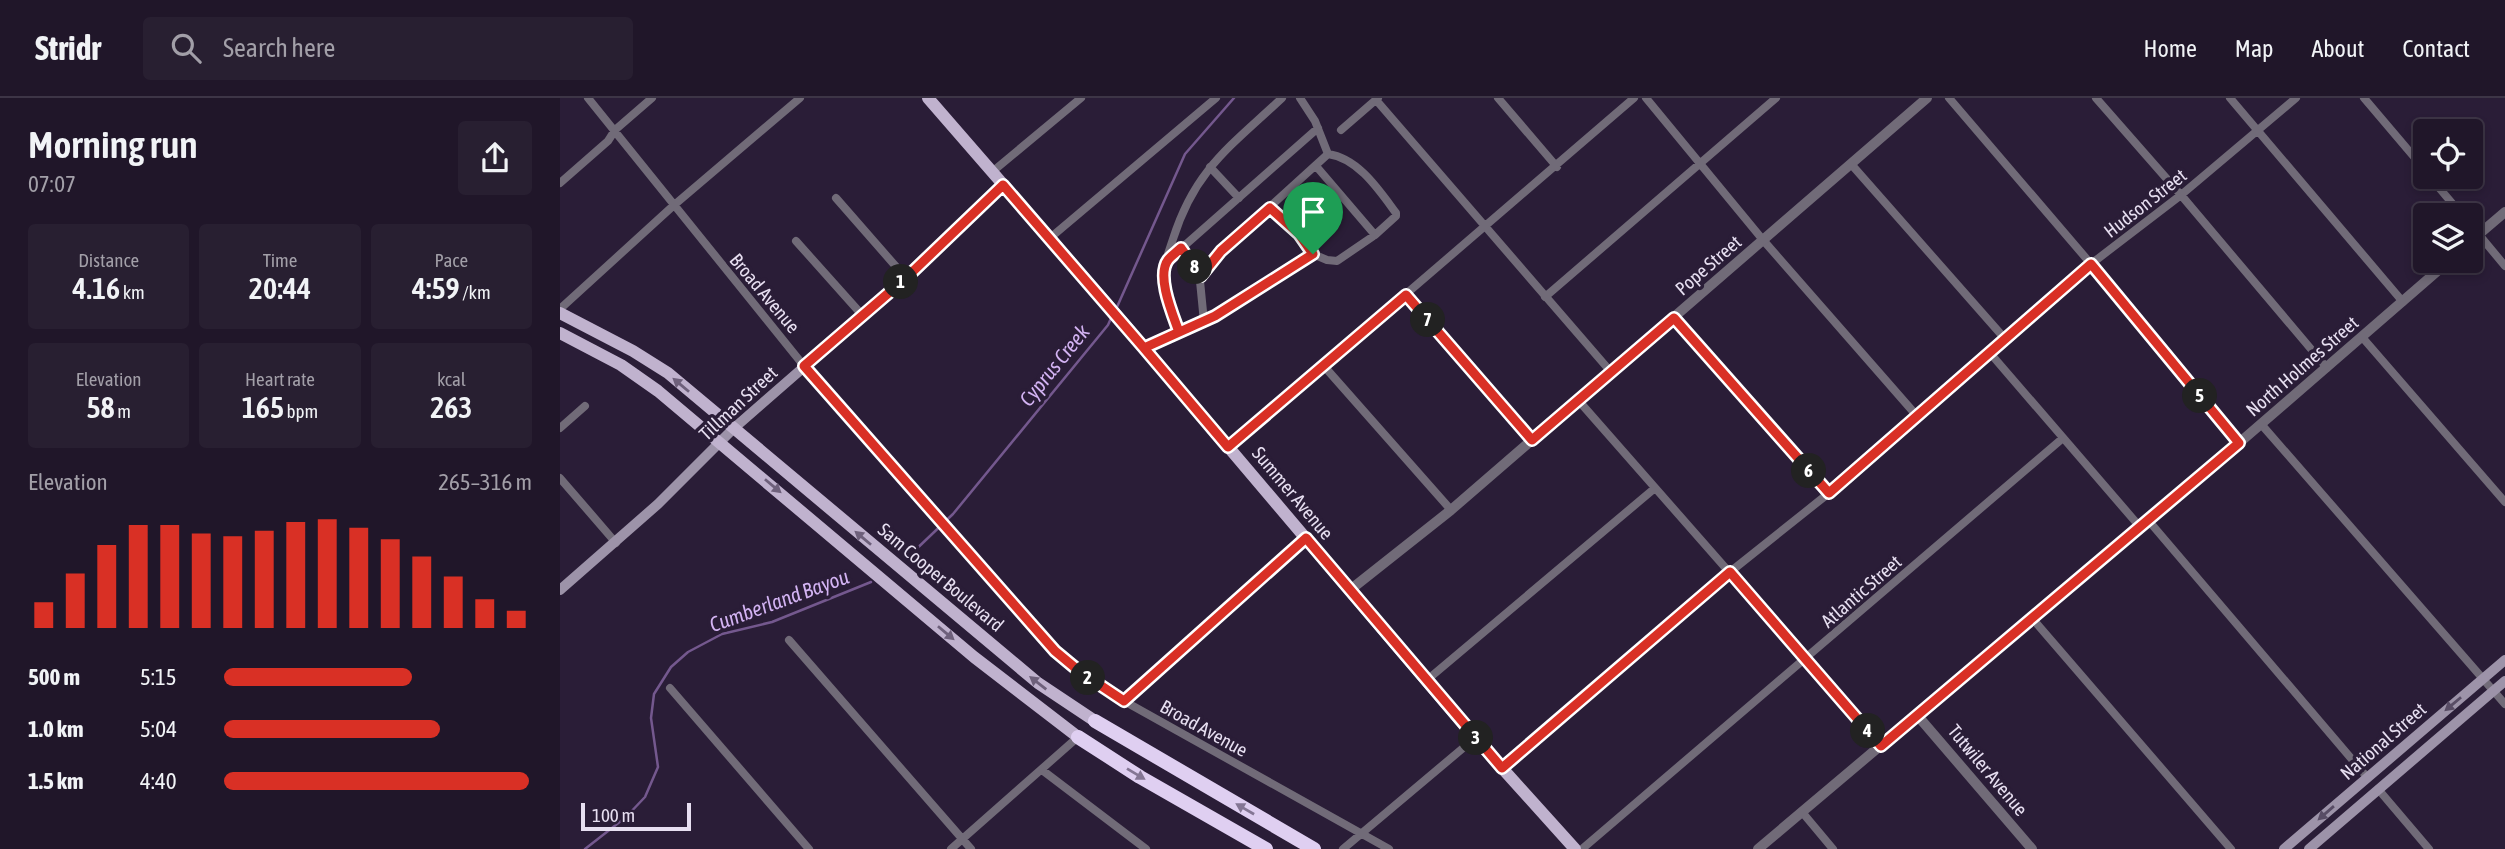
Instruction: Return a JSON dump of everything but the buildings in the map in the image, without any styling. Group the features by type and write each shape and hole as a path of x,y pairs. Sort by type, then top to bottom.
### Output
{"highway":[{"name":"Sam Cooper Boulevard","path":"1095,721 1309,846"},
{"name":"Sam Cooper Boulevard","path":"1079,737 1140,777 1266,849"}],"main road":[{"name":"Summer Avenue","path":"933,100 1475,737 1575,849"},
{"name":"Tillman Street","path":"560,590 658,504 733,429 906,278 1003,185"},
{"name":"Sam Cooper Boulevard","path":"560,311 634,351 668,373 1030,677 1095,721"},
{"name":"Sam Cooper Boulevard","path":"560,333 621,365 658,391 974,657 1079,737"},
{"name":"National Street","path":"2284,849 2505,660"},
{"name":"National Street","path":"2309,849 2505,681"}],"street":[{"name":"Broad Avenue","path":"588,98 804,366 1055,651 1079,671 1124,701 1389,849"},
{"path":"560,183 652,98"},
{"path":"560,311 673,206 800,98"},
{"path":"992,172 1081,98"},
{"path":"1050,238 1216,98"},
{"path":"1179,332 1165,289 1164,273 1176,229 1190,196 1210,167 1232,143 1283,98"},
{"path":"1300,98 1318,128 1328,154"},
{"path":"1498,98 1557,167"},
{"path":"1228,447 1557,167 1634,98"},
{"path":"1646,98 1763,240 1917,416"},
{"path":"1545,297 1776,98"},
{"name":"Pope Street","path":"1350,590 1451,510 1927,98"},
{"path":"1948,98 2091,264 2239,443"},
{"path":"2096,98 2327,368"},
{"path":"2230,98 2403,302"},
{"name":"Hudson Street","path":"1502,768 1730,572 1829,493 2091,264 2181,195 2296,98"},
{"path":"2364,98 2413,156"},
{"path":"1341,130 1377,99 1611,372"},
{"path":"1167,261 1318,128"},
{"path":"1201,276 1221,251 1328,154"},
{"path":"1270,208 1299,234 1313,254 1327,260 1337,261 1375,236 1396,213 1351,162 1341,156 1328,154"},
{"path":"1851,164 2006,340"},
{"path":"1316,166 1375,236"},
{"path":"1210,167 1239,198"},
{"path":"2440,189 2452,203"},
{"path":"836,198 906,278"},
{"path":"2483,231 2505,212"},
{"path":"796,241 863,316"},
{"path":"2483,245 2505,266"},
{"path":"1181,248 1201,276 1201,309 1204,322"},
{"path":"1144,348 1204,322 1313,254"},
{"name":"North Holmes Street","path":"1758,849 2239,443 2436,273"},
{"path":"1406,295 1532,440"},
{"path":"1674,318 1829,493"},
{"path":"2362,337 2505,502"},
{"path":"1990,353 2063,438 2144,523 2367,777"},
{"path":"1323,365 1451,510"},
{"path":"1578,400 1881,746"},
{"path":"560,428 585,406"},
{"path":"2261,424 2505,704"},
{"name":"Atlantic Street","path":"1582,849 2063,438"},
{"path":"560,478 616,542"},
{"path":"1427,680 1655,488"},
{"path":"1124,701 1306,538"},
{"path":"2032,618 2231,849"},
{"path":"789,640 971,849"},
{"path":"670,688 809,849"},
{"name":"Tutwiler Avenue","path":"1917,715 2032,849"},
{"path":"951,849 1079,737"},
{"path":"1343,849 1475,737"},
{"path":"1042,770 1146,849"},
{"path":"2378,789 2429,849"},
{"path":"1802,812 1833,849"}],"waterway":[{"name":"Cyprus Creek","path":"1117,307 1185,154 1234,98"},
{"name":"Cyprus Creek","path":"907,558 953,514 1108,325 1112,316"},
{"name":"Cumberland Bayou","path":"585,849 626,817 645,797 658,767 651,718 654,694 671,667 688,652 722,634 772,622 871,582"}],"route":[{"path":"1313,254 1201,324 1144,348 1003,185 906,278 804,366 1055,651 1079,671 1124,701 1306,538 1502,768 1730,572 1881,746 2239,443 2091,264 1829,493 1674,318 1532,440 1406,295 1228,447 1144,348 1179,332 1165,289 1164,273 1167,261 1181,248 1201,276 1221,251 1270,208 1299,234 1313,254"}]}
